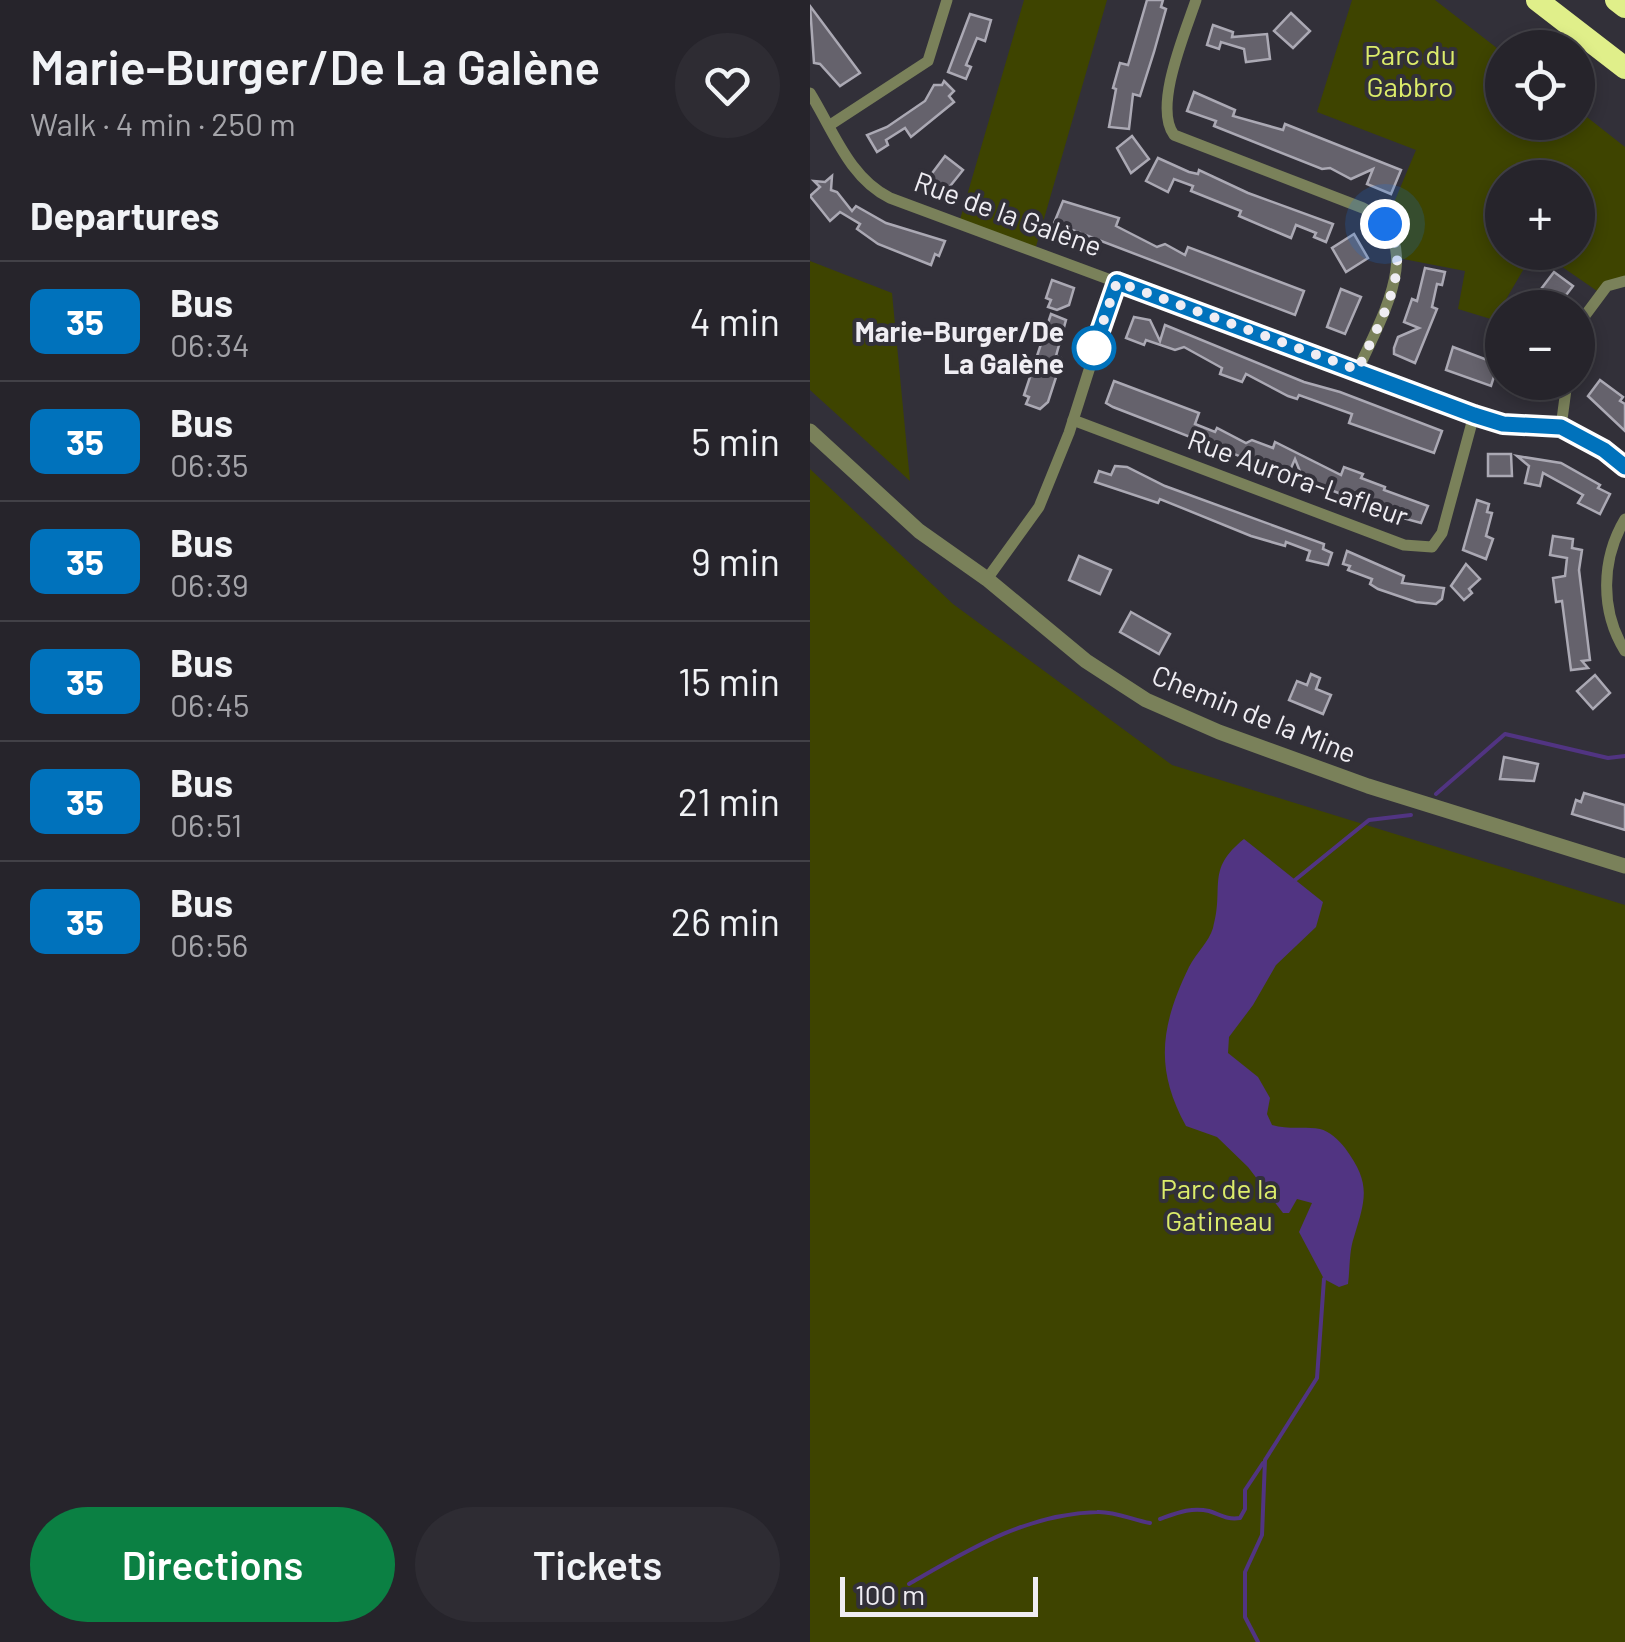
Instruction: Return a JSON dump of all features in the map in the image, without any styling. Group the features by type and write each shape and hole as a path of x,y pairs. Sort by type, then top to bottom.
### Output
{"highway":[{"path":"1536,0 1625,68"},
{"path":"1616,0 1625,7"}],"street":[{"path":"830,125 928,61 947,0"},
{"path":"1196,0 1165,104 1167,126 1174,136 1372,213 1393,238 1398,258 1395,280 1358,370"},
{"name":"Rue de la Galène","path":"810,92 856,171 877,191 1474,415 1503,424 1561,427 1604,450 1625,467"},
{"path":"1595,301 1606,286 1625,281"},
{"path":"987,579 1030,525 1073,420 1117,282"},
{"path":"1561,427 1564,400"},
{"name":"Rue Aurora-Lafleur","path":"1073,420 1404,545 1423,548 1432,547 1442,533 1474,415"},
{"name":"Chemin de la Mine","path":"810,431 898,513 987,579 1086,661 1169,712 1368,786 1625,866"},
{"path":"1625,518 1609,554 1606,582 1612,627 1625,651"}],"green space":[{"path":"1024,0 1107,0 1035,250 959,223"},
{"name":"Parc du Gabbro","path":"1352,0 1435,0 1485,39 1485,140 1595,140 1595,123 1625,147 1625,279 1600,293 1567,270 1595,270 1595,160 1485,160 1485,270 1523,270 1511,290 1485,290 1485,317 1458,309 1465,271 1398,258 1385,224 1416,150 1317,112"},
{"path":"810,261 892,293 910,481 810,390"},
{"name":"Parc de la Gatineau","path":"810,469 953,604 1172,765 1625,905 1625,1642 810,1642"}],"shaded area":[{"path":"1244,839 1323,902 1316,927 1276,965 1229,1037 1228,1053 1258,1077 1270,1098 1267,1114 1272,1125 1327,1132 1343,1145 1359,1171 1363,1201 1351,1248 1348,1284 1339,1287 1324,1279 1299,1232 1312,1203 1297,1199 1289,1213 1283,1213 1248,1167 1217,1137 1186,1126 1169,1085 1165,1046 1172,1008 1189,967 1213,928 1224,860"}],"building":[{"path":"1147,0 1163,0 1161,7 1166,9 1154,52 1140,96 1133,94 1129,129 1109,127 1120,63 1128,65"},
{"path":"810,6 860,73 840,86 820,64 814,63"},
{"path":"1291,13 1310,31 1293,48 1274,31"},
{"path":"970,14 991,20 985,41 977,38 966,65 971,67 966,79 948,72"},
{"path":"1213,25 1233,32 1232,37 1267,34 1270,59 1246,62 1244,49 1221,42 1219,49 1207,45"},
{"path":"944,81 954,91 949,96 954,102 911,137 905,128 886,140 888,145 877,152 867,135 887,127 925,101 934,85"},
{"path":"1194,92 1235,110 1233,116 1283,130 1285,124 1401,170 1391,194 1367,184 1373,169 1351,179 1214,126 1216,121 1187,111"},
{"path":"1132,136 1149,159 1131,173 1117,148"},
{"path":"945,156 963,170 947,190 930,176"},
{"path":"1158,158 1189,172 1198,174 1199,170 1248,193 1333,224 1326,242 1296,225 1291,238 1239,216 1241,211 1191,191 1193,186 1174,179 1168,192 1146,181"},
{"path":"832,176 831,190 852,211 856,206 886,223 945,241 939,256 935,254 931,265 878,244 857,229 860,224 840,212 830,221 810,196 820,187 814,181 825,182"},
{"path":"1063,201 1119,218 1116,226 1157,247 1165,244 1185,255 1188,247 1304,291 1295,315 1054,223"},
{"path":"1354,234 1368,258 1346,272 1332,248"},
{"path":"1425,268 1445,272 1442,285 1437,284 1432,307 1437,309 1415,363 1394,354 1394,348 1398,337 1419,328 1404,322 1412,299 1417,301"},
{"path":"1554,272 1573,286 1570,290 1540,290"},
{"path":"1052,280 1074,288 1069,305 1057,310 1048,307 1051,300 1046,298"},
{"path":"1341,289 1361,297 1345,334 1327,327"},
{"path":"1051,314 1066,320 1056,356 1061,358 1060,365 1048,402 1040,409 1026,404 1029,397 1024,395"},
{"path":"1134,317 1150,320 1160,341 1165,325 1304,382 1442,431 1434,453 1349,423 1352,414 1299,395 1297,399 1288,396 1246,374 1242,382 1220,374 1222,368 1184,347 1175,350 1126,338"},
{"path":"1453,347 1485,359 1485,384 1446,370"},
{"path":"1600,380 1623,397 1620,401 1625,404 1625,431 1592,400"},
{"path":"1114,381 1199,413 1195,424 1215,432 1217,428 1246,443 1252,440 1273,448 1275,442 1341,475 1344,467 1363,474 1361,478 1385,487 1384,490 1428,506 1421,523 1399,517 1401,512 1378,503 1376,508 1303,479 1295,459 1288,475 1113,407 1106,403"},
{"path":"1488,454 1511,454 1512,476 1488,476"},
{"path":"1517,456 1561,463 1600,485 1598,488 1610,494 1600,514 1578,503 1583,495 1543,473 1540,486 1525,483 1529,466"},
{"path":"1115,466 1127,467 1165,486 1324,544 1323,549 1332,553 1328,565 1307,560 1310,551 1286,542 1285,546 1251,536 1160,499 1158,503 1095,482 1099,471 1111,475"},
{"path":"1477,500 1489,504 1487,512 1492,513 1486,536 1493,539 1486,559 1463,550"},
{"path":"1553,536 1573,539 1572,548 1582,550 1579,570 1590,660 1582,661 1588,668 1571,670 1562,601 1556,602 1553,578 1565,576 1567,558 1550,555"},
{"path":"1347,551 1404,576 1402,583 1444,588 1442,599 1436,604 1416,602 1378,589 1370,584 1372,579 1348,570 1350,566 1343,564"},
{"path":"1079,556 1111,570 1100,594 1069,580"},
{"path":"1466,564 1480,579 1464,600 1451,586"},
{"path":"1131,612 1170,634 1159,654 1120,632"},
{"path":"1311,674 1320,678 1316,689 1331,695 1323,714 1289,700 1297,681 1307,685"},
{"path":"1595,675 1610,693 1593,709 1577,691"},
{"path":"1504,757 1538,764 1534,781 1500,779"},
{"path":"1584,793 1625,805 1625,830 1572,814 1576,800 1581,802"}],"waterway":[{"path":"1436,794 1505,734 1608,758 1625,756"},
{"path":"1295,880 1369,820 1411,815"},
{"path":"1258,1642 1245,1617 1245,1572 1262,1535 1265,1460 1317,1378 1324,1279"},
{"path":"1160,1519 1196,1510 1240,1518 1245,1509 1245,1490 1263,1463"},
{"path":"909,1584 998,1536 1046,1519 1103,1512 1150,1523"}],"bus line":[{"name":"35","path":"1093,351 1117,282 1474,415 1503,424 1561,427 1586,438 1625,467"}],"place":[{"name":"Marie-Burger/De La Galène","path":"1094,348"}],"route":[{"path":"1094,348 1093,351 1117,282 1358,370 1398,268 1396,246 1385,224"}]}
